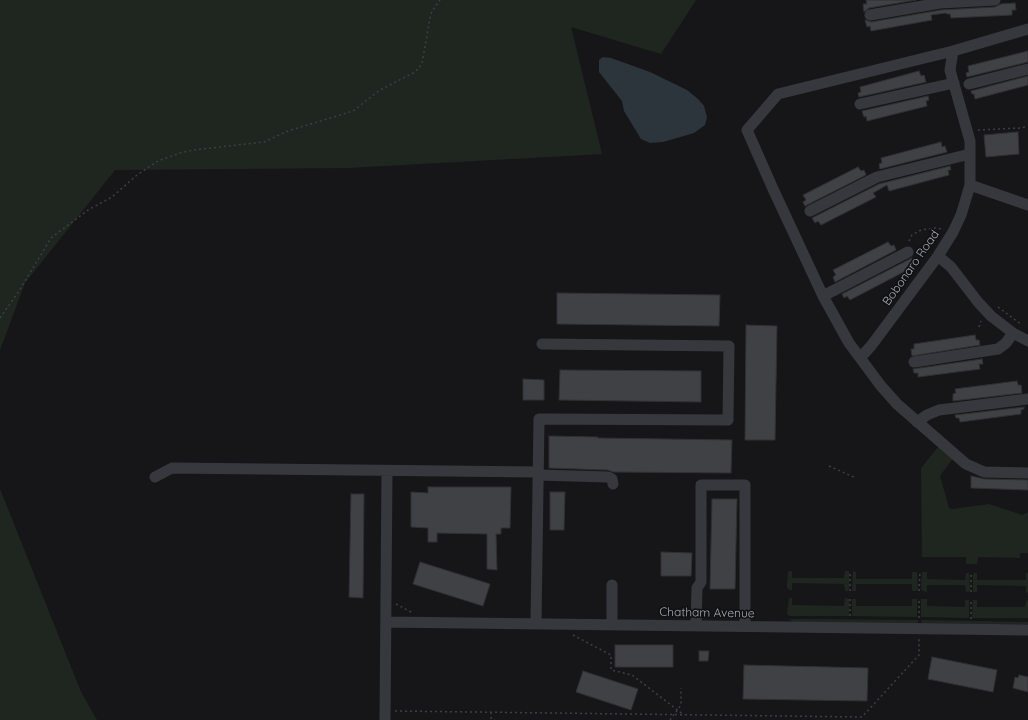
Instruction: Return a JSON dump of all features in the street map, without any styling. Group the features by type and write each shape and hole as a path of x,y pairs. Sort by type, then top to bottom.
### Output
{"lane":[{"path":"870,15 940,3 994,0"},
{"path":"1028,29 953,51 778,94 748,130 773,189 823,296 849,343 897,404 966,464 977,470 990,473 1028,473"},
{"name":"Bobonaro Road","path":"860,358 871,346 938,256 961,216 970,185 970,141 950,70 953,51"},
{"path":"969,84 1028,69"},
{"path":"860,104 954,83"},
{"path":"810,211 877,177 970,154"},
{"path":"970,185 1028,205"},
{"path":"823,296 908,252"},
{"path":"938,256 951,267 978,302 988,312 1013,333 1028,341"},
{"path":"914,362 998,349 1006,343 1013,333"},
{"path":"536,623 539,419 728,420 729,346 542,344"},
{"path":"917,422 927,415 939,410 1028,399"},
{"path":"156,477 172,468 387,471 608,477 612,479 613,484"},
{"path":"385,716 387,471"},
{"path":"696,625 697,588 702,582 702,485 745,485 745,626"},
{"path":"612,585 612,624"},
{"name":"Chatham Avenue","path":"386,622 1028,630"}],"path":[{"path":"0,318 23,285 51,238 88,210 112,197 137,175 158,162 180,153 193,150 264,142 288,132 353,111 380,90 414,72 422,64 430,18 432,11 440,0"},
{"path":"968,132 1021,128 1028,126"},
{"path":"995,304 1022,325"},
{"path":"829,466 856,478"},
{"path":"850,571 850,591"},
{"path":"919,591 920,572"},
{"path":"971,573 971,592"},
{"path":"850,599 850,618"},
{"path":"385,716 491,712 862,717 919,655 919,599"},
{"path":"971,600 971,619"},
{"path":"572,634 611,655 611,670 632,675 684,715"},
{"path":"670,720 681,705 681,688"},
{"path":"491,712 491,718 495,720"}],"shaded area":[{"path":"0,0 696,0 661,54 571,27 602,154 348,168 115,170 25,283 0,350"},
{"path":"603,57 611,58 650,72 687,90 704,106 707,117 705,125 694,133 663,142 650,143 641,139 624,111 622,101 599,72 599,60"},
{"path":"939,446 953,458 940,476 949,508 952,509 989,504 1022,515 1028,512 1028,553 1020,553 1020,558 978,557 977,564 966,564 966,557 922,557 921,468"},
{"path":"0,489 81,692 97,720 0,720"},
{"path":"789,571 792,571 792,578 844,578 845,571 849,571 849,588 848,591 845,591 844,584 792,583 792,590 789,590 787,587"},
{"path":"853,571 856,572 856,579 912,579 912,572 917,572 918,589 916,591 912,591 912,584 856,584 856,591 852,591"},
{"path":"922,572 927,572 927,579 965,580 966,573 969,573 970,590 969,592 966,592 965,585 927,585 927,592 923,591 921,589"},
{"path":"974,573 977,573 977,580 1026,580 1026,573 1028,573 1028,593 1026,592 1026,586 977,585 977,592 973,592"},
{"path":"789,598 792,598 792,605 844,606 845,598 849,599 849,616 790,616 787,614"},
{"path":"852,599 856,599 856,606 912,606 912,599 917,599 917,617 852,616"},
{"path":"921,599 927,599 927,606 965,607 965,600 969,600 969,618 921,617"},
{"path":"973,600 977,600 977,607 1025,607 1026,601 1028,600 1028,618 972,618"},
{"path":"789,619 918,620 918,623 793,622"},
{"path":"921,620 1028,622 1028,624 922,624"}],"building":[{"path":"866,0 916,0 869,8 864,12 863,4 867,4"},
{"path":"1015,3 1016,10 1012,10 1012,15 951,18 950,14 946,13 931,15 932,20 871,31 870,26 867,27 865,20 871,22 941,10 995,7 1001,4"},
{"path":"1028,51 1028,62 967,77 966,73 969,72 968,66"},
{"path":"919,71 921,76 924,75 926,82 859,97 858,93 861,92 860,87"},
{"path":"1028,76 1028,85 975,99 974,94 972,94 971,91"},
{"path":"928,96 929,100 926,101 927,106 867,121 866,116 864,117 862,111"},
{"path":"1018,132 1019,154 986,157 984,135"},
{"path":"941,142 942,147 945,146 947,152 880,169 879,164 882,163 881,158"},
{"path":"950,166 951,170 948,170 949,175 889,191 887,185 873,193 876,197 821,225 818,221 815,223 812,218 879,184"},
{"path":"858,167 861,171 864,170 866,175 805,206 803,202 806,200 803,195"},
{"path":"888,242 891,246 894,245 896,250 835,282 833,277 836,275 833,270"},
{"path":"912,258 914,261 911,263 913,267 850,300 847,296 844,298 842,294"},
{"path":"557,293 720,295 719,326 557,324"},
{"path":"746,325 777,326 775,440 745,440"},
{"path":"975,335 976,340 979,340 980,345 912,356 911,349 914,349 914,344"},
{"path":"982,359 983,364 979,364 980,369 918,377 918,373 914,373 913,369"},
{"path":"560,370 701,371 701,402 559,400"},
{"path":"523,379 544,380 544,400 523,400"},
{"path":"1017,381 1018,385 1021,385 1022,393 953,401 953,394 956,393 955,389"},
{"path":"1024,407 1024,409 1021,410 1021,414 960,422 959,418 956,418 955,415"},
{"path":"549,436 732,440 731,473 613,472 608,470 549,468"},
{"path":"971,476 984,479 1028,480 1028,490 971,488"},
{"path":"428,487 511,487 510,528 501,528 501,534 496,534 497,570 487,569 487,534 437,533 437,542 428,542 428,528 411,527 411,492 428,493"},
{"path":"550,492 565,492 564,530 550,530"},
{"path":"351,494 364,494 363,598 349,597"},
{"path":"712,499 737,499 735,589 710,589"},
{"path":"661,552 692,553 691,576 661,576"},
{"path":"420,562 490,584 483,606 413,584"},
{"path":"615,645 673,645 673,667 615,667"},
{"path":"699,651 709,651 708,661 699,661"},
{"path":"932,657 997,670 993,692 928,679"},
{"path":"744,665 868,668 867,701 743,699"},
{"path":"583,671 638,689 631,710 576,692"},
{"path":"1019,675 1028,677 1028,692 1013,688 1015,677 1018,678"}]}
